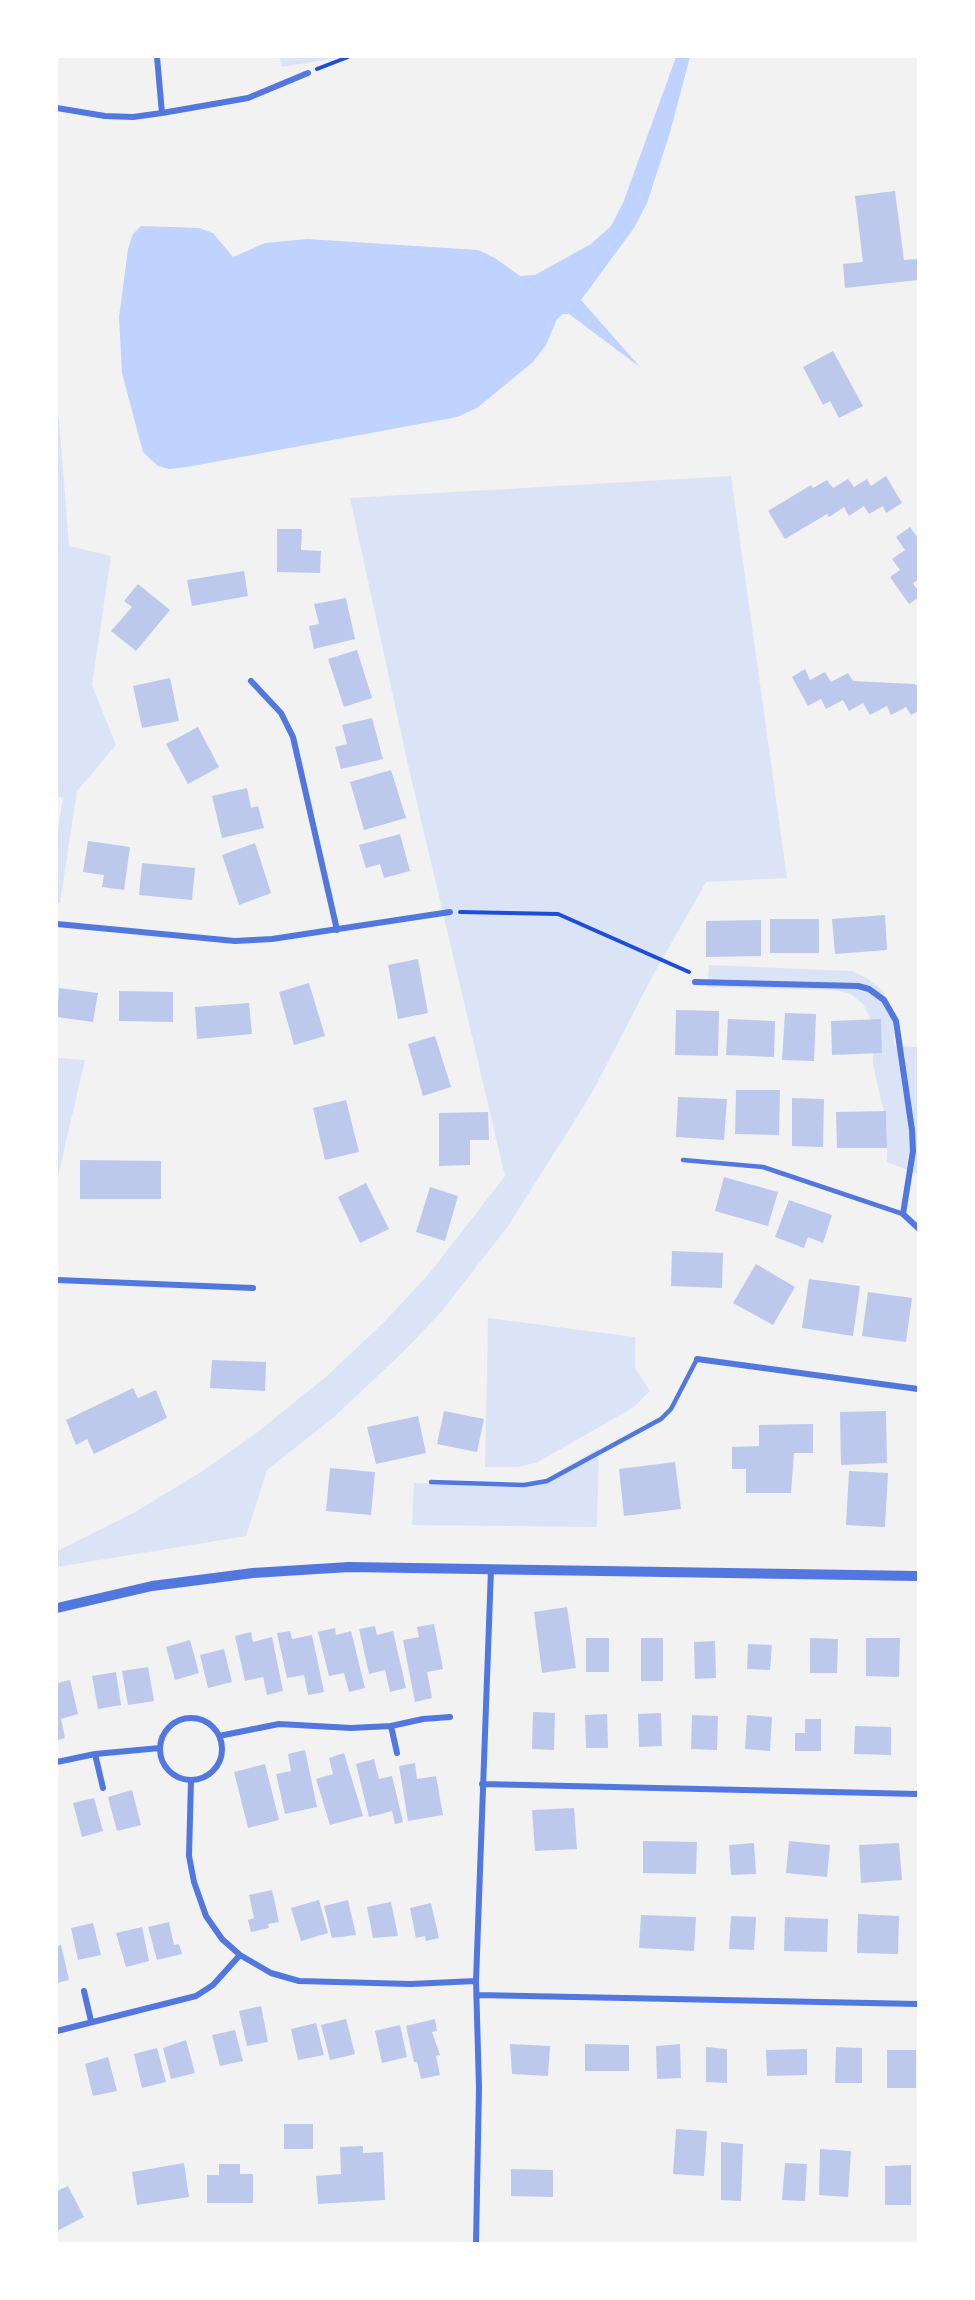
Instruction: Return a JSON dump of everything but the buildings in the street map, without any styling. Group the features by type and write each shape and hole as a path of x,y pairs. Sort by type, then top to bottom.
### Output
{"street":[{"path":"158,57 162,113"},
{"path":"57,108 105,116 133,117 162,113 248,98 308,73"},
{"path":"251,681 281,713 293,737 337,930"},
{"path":"57,924 235,941 272,939 450,912"},
{"path":"695,982 858,986 869,989 884,1000 896,1022 912,1130 913,1151 903,1215 918,1228"},
{"path":"57,1280 253,1288"},
{"path":"698,1359 918,1389"},
{"path":"57,1608 152,1586 270,1571 349,1567 918,1576"},
{"path":"476,2243 479,2208 476,1981 491,1568"},
{"path":"219,1736 279,1724 351,1728 392,1726 423,1719 450,1717"},
{"path":"190,1718 208,1722 219,1736 221,1756 210,1773 191,1780 172,1774 165,1766 160,1748 166,1730 181,1719 190,1718"},
{"path":"392,1726 397,1753"},
{"path":"57,1762 95,1754 160,1748"},
{"path":"95,1754 103,1788"},
{"path":"191,1780 189,1856 194,1882 206,1916 222,1939 240,1955 272,1973 299,1981 411,1984 476,1981"},
{"path":"482,1784 918,1794"},
{"path":"57,2031 196,1996 213,1985 240,1955"},
{"path":"84,1991 91,2021"},
{"path":"477,1995 918,2004"}],"lane":[{"path":"683,1160 764,1167 903,1215"},
{"path":"431,1482 524,1485 547,1481 661,1419 671,1409 698,1359"}],"path":[{"path":"308,73 348,57"},
{"path":"450,912 558,914 691,973 695,982"}],"shaded area":[{"path":"279,57 342,57 282,67"},
{"path":"59,419 69,546 111,556 92,685 116,745 77,791 60,903 57,903 57,834 63,798 57,796 57,420"},
{"path":"731,476 787,878 706,882 651,979 592,1093 508,1226 442,1311 403,1352 334,1417 267,1470 246,1536 57,1567 57,1551 135,1512 201,1472 259,1431 328,1375 383,1323 428,1275 505,1176 408,765 350,498"},
{"path":"709,965 851,971 867,978 882,990 893,1011 894,1046 918,1047 918,1174 887,1162 887,1126 873,1065 872,1022 863,1004 850,994 834,990 707,987"},
{"path":"57,1058 85,1060 57,1180"},
{"path":"488,1318 635,1337 635,1368 650,1391 634,1407 538,1462 518,1467 485,1467"},
{"path":"599,1448 597,1527 412,1525 414,1483 521,1487 546,1479"}],"water":[{"path":"676,57 690,57 669,136 647,203 634,228 581,300 640,367 569,314 563,314 557,319 546,345 533,362 477,408 457,417 187,467 169,469 158,466 143,452 122,373 119,317 128,249 133,234 141,226 199,228 213,233 233,257 265,243 307,239 478,250 495,258 520,276 535,275 591,244 611,226 623,203"}]}
